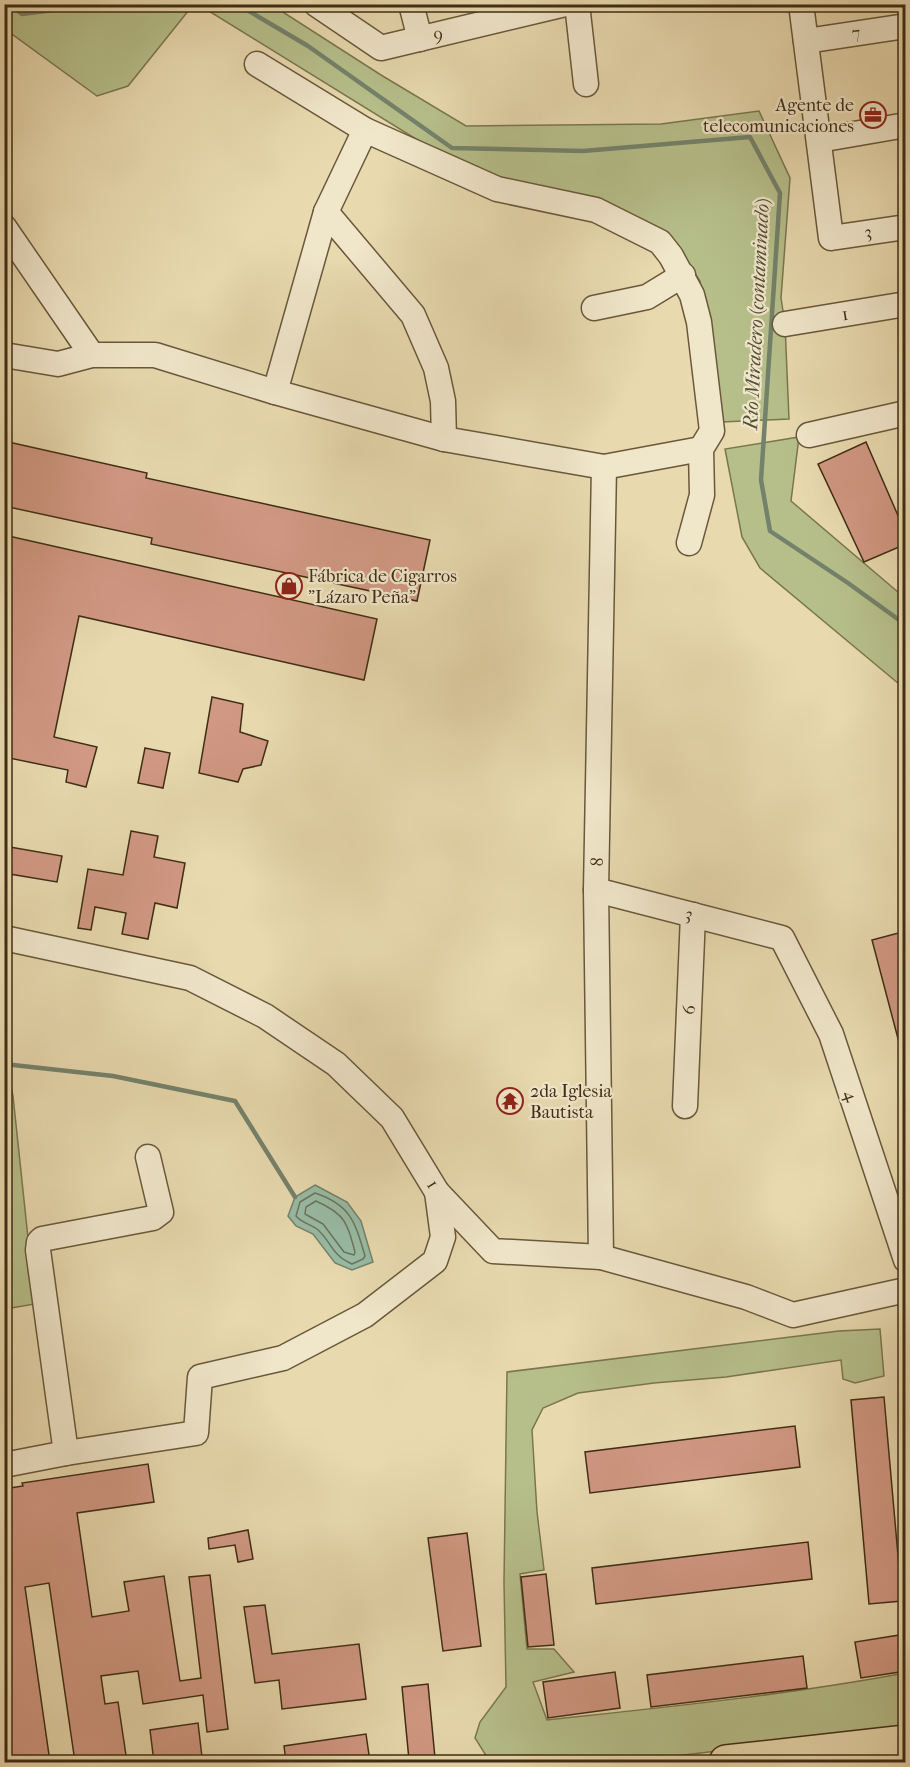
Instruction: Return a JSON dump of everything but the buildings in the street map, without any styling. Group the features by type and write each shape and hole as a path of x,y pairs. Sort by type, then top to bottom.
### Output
{"highway":[{"path":"726,1762 906,1743"}],"street":[{"name":"9","path":"316,4 381,48 565,4"},
{"path":"411,4 420,39"},
{"path":"577,4 586,84"},
{"path":"801,4 819,140 906,125"},
{"name":"7","path":"806,41 906,26"},
{"path":"257,64 365,130 497,189 596,210 660,242 671,256 692,295 699,322 712,431 701,449 702,495 689,543"},
{"path":"275,392 326,212 365,130"},
{"name":"3","path":"819,140 831,238 906,227"},
{"path":"326,212 413,315 436,368 443,401 444,439"},
{"path":"4,227 92,355"},
{"path":"594,308 647,297 682,275"},
{"name":"1","path":"785,324 906,304"},
{"path":"4,355 58,364 92,355 155,355 275,392 444,439 604,467 701,449"},
{"path":"809,435 906,413"},
{"name":"8","path":"601,1257 596,890 604,467"},
{"name":"3","path":"596,890 782,938"},
{"name":"6","path":"685,1106 693,915"},
{"name":"4","path":"782,938 831,1034 906,1260"},
{"name":"1","path":"4,939 190,978 265,1016 336,1064 392,1118 437,1192 493,1251 601,1257 746,1297 793,1315 906,1290"},
{"path":"66,1453 39,1242 42,1239 158,1215 160,1212 148,1157"},
{"path":"4,1465 196,1433 200,1377 283,1358 364,1315 435,1261 443,1236 437,1192"}],"shaded area":[{"path":"5,4 193,5 128,86 97,96 5,29"},
{"path":"199,5 272,5 466,126 661,124 759,111 790,178 781,298 785,324 789,419 722,422 700,281 671,237 471,173"},
{"path":"799,437 791,501 905,598 905,689 760,568 742,537 725,449"},
{"path":"4,1053 13,1096 35,1304 5,1309"},
{"path":"880,1329 884,1376 855,1383 843,1379 841,1360 726,1377 578,1393 543,1408 532,1430 537,1512 544,1570 520,1574 527,1649 554,1649 574,1672 533,1682 547,1720 772,1694 905,1673 905,1729 624,1762 490,1762 475,1738 480,1722 506,1687 504,1582 507,1372 839,1331"}],"water":[{"path":"315,1185 347,1202 361,1221 373,1262 352,1270 335,1263 313,1234 296,1226 288,1216 295,1197"}],"waterway":[{"name":"Río Miradero (contaminado)","path":"9,4 22,14 54,10 60,4"},
{"name":"Río Miradero (contaminado)","path":"237,4 308,46 452,148 583,151 750,137 780,193 761,480 770,531 906,625"},
{"path":"4,1064 113,1076 235,1101 295,1197"}],"place":[{"name":"Agente de telecomunicaciones","path":"873,115"},
{"name":"Fábrica de Cigarros \"Lázaro Peña\"","path":"289,586"},
{"name":"2da Iglesia Bautista","path":"510,1101"}]}
